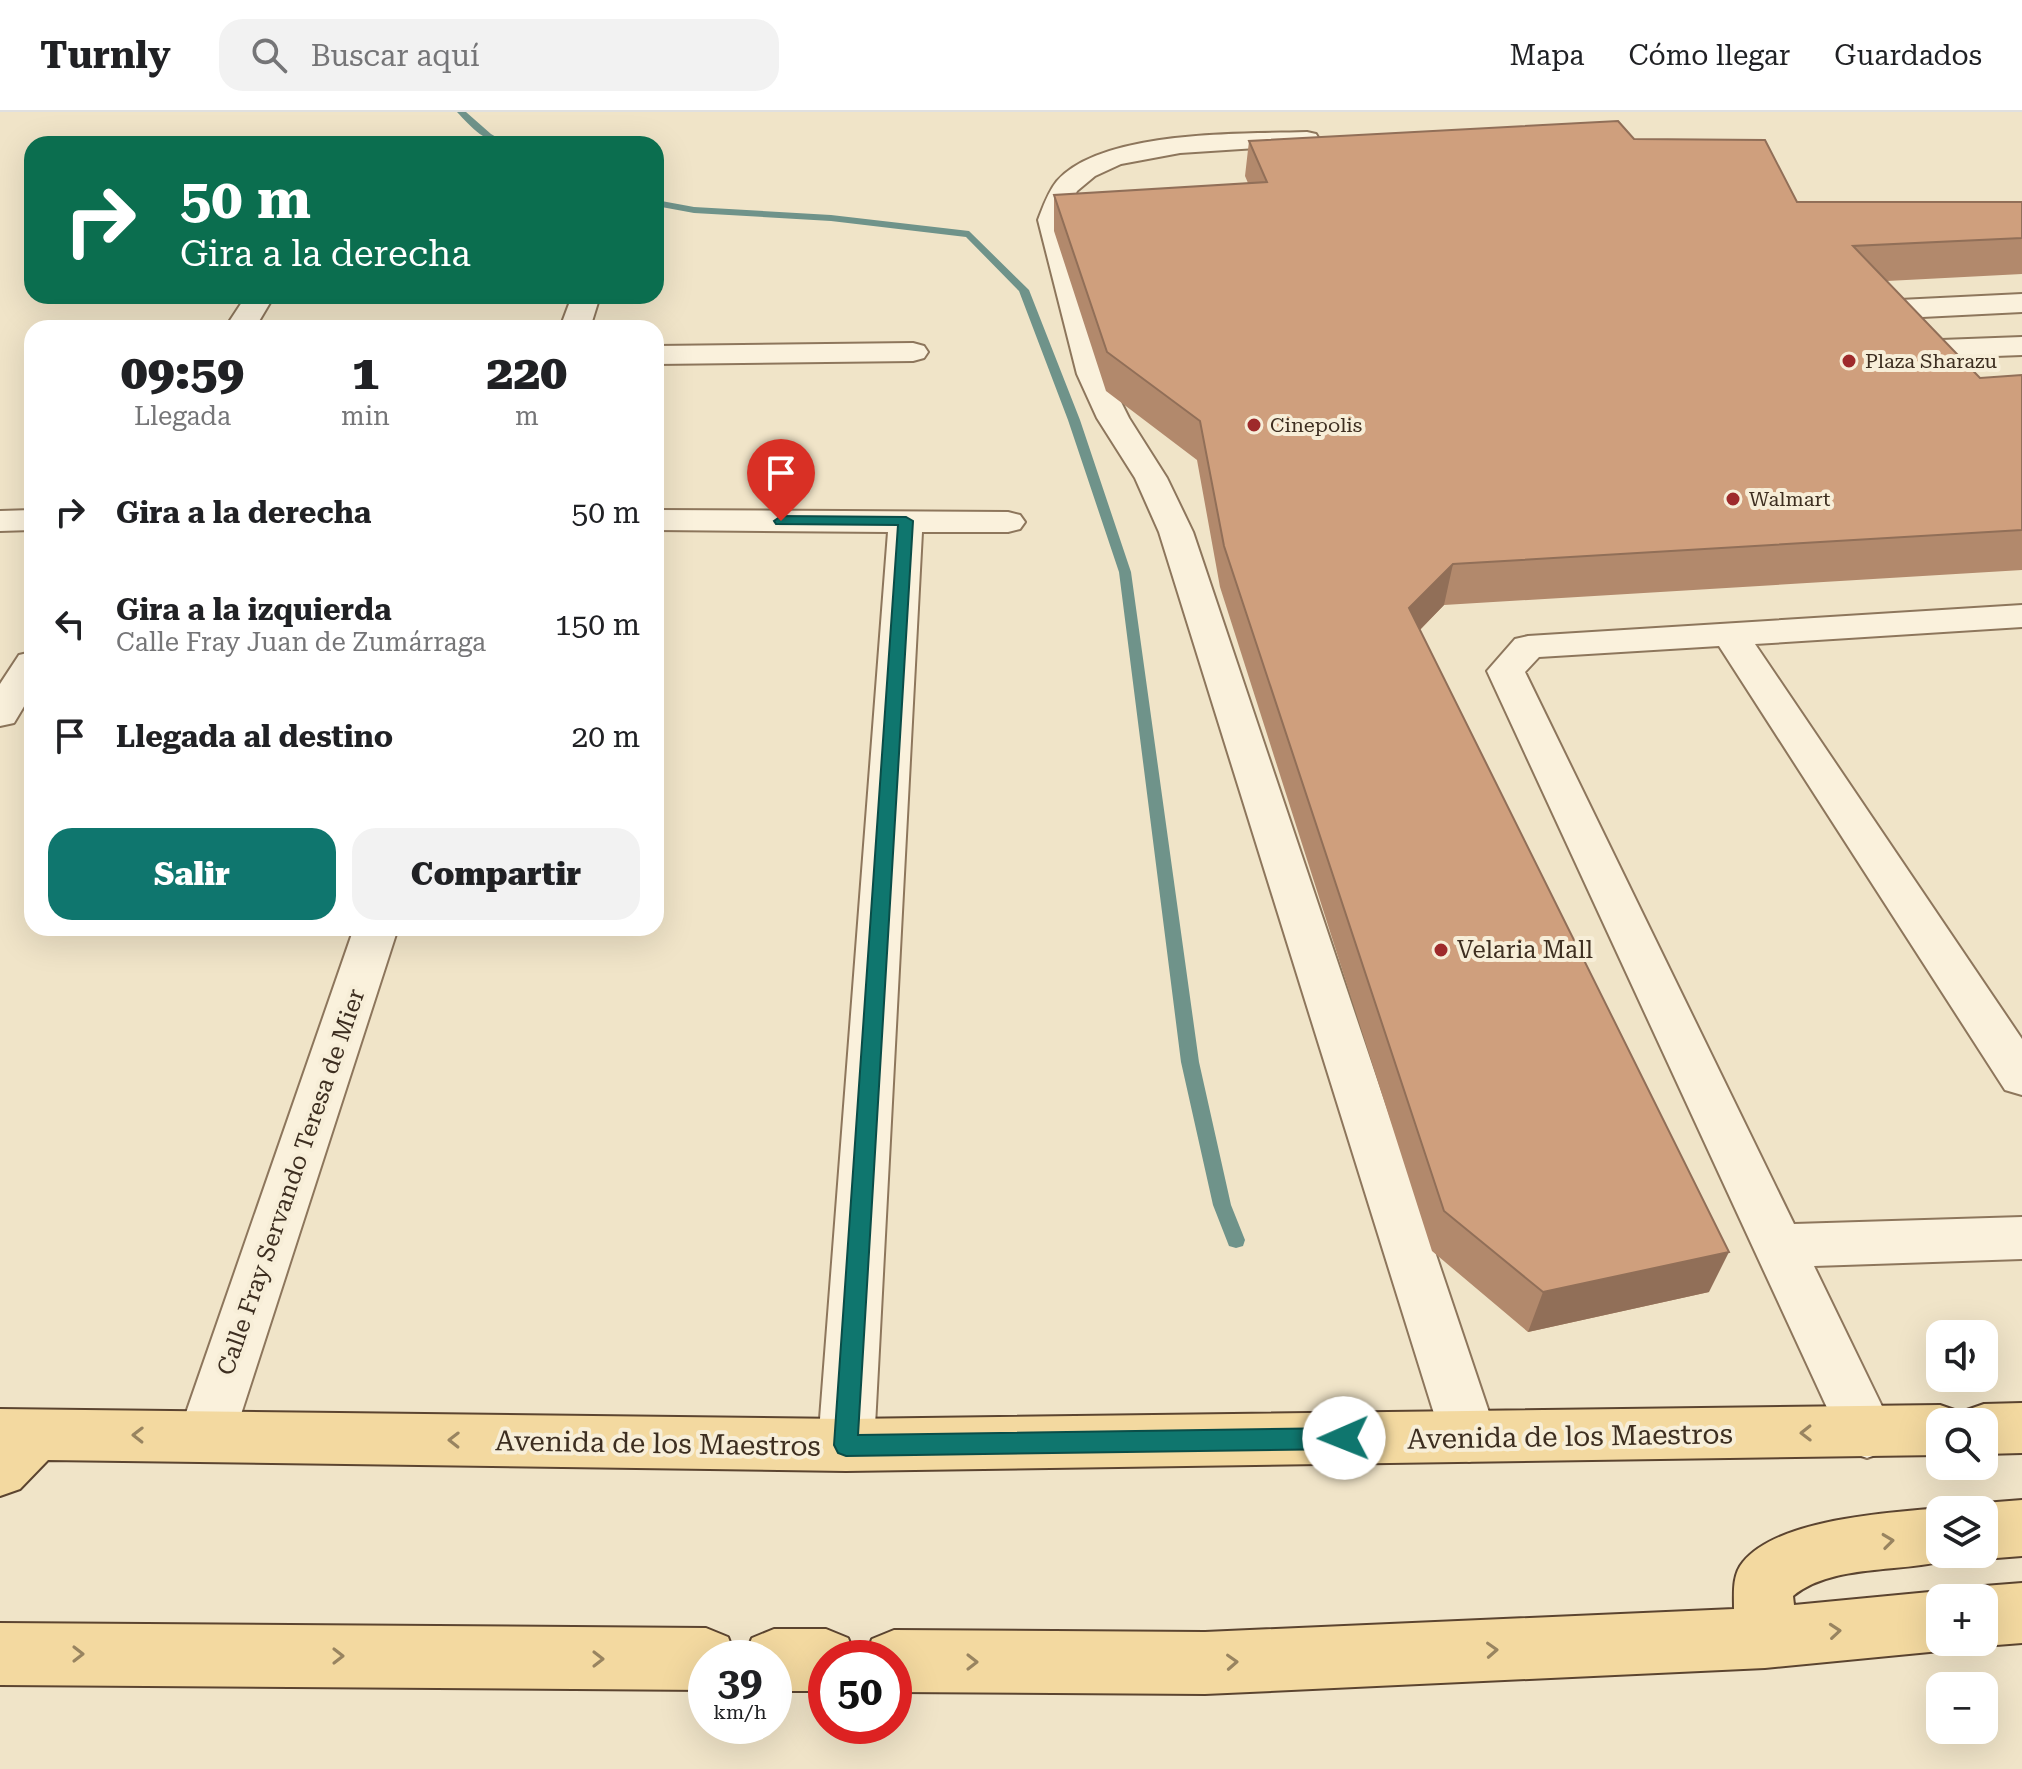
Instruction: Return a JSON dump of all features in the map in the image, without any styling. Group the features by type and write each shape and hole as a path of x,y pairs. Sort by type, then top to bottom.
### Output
{"main road":[{"path":"1998,1429 2022,1428"},
{"name":"Avenida de los Maestros","path":"12,1446 206,1436 846,1445 1926,1431"},
{"path":"1998,1530 2022,1528"},
{"path":"1765,1638 1763,1583 1793,1559 1880,1541 1926,1537"},
{"path":"912,1661 1205,1663 1765,1638 1926,1622"},
{"path":"0,1654 688,1659"}],"street":[{"path":"1333,138 1160,147 1102,161 1067,185 1051,220 1092,374 1113,418 1151,478 1176,532 1469,1436"},
{"path":"1934,374 1879,310 2022,303"},
{"path":"1914,350 2022,346"},
{"path":"664,355 913,352"},
{"path":"0,521 24,520"},
{"path":"664,520 1008,522"},
{"path":"846,1445 906,521"},
{"path":"1867,1433 1506,671 1528,647 2022,616"},
{"path":"1730,634 2022,1077"},
{"path":"0,714 24,676"},
{"name":"Calle Fray Servando Teresa de Mier","path":"206,1436 373,936"},
{"path":"1778,1246 2022,1238"}],"building":[{"name":"Velaria Mall","path":"1618,121 1634,139 1765,140 1797,202 2022,202 2022,238 1853,246 1980,378 2022,375 2022,530 1453,564 1409,608 1729,1252 1543,1292 1444,1211 1224,546 1200,421 1107,352 1054,195 1267,182 1249,141"}],"waterway":[{"path":"461,112 488,136"},
{"path":"664,204 694,210 831,218 969,234 1024,290 1074,420 1125,572 1190,1062 1222,1205 1236,1240"}],"place":[{"name":"Plaza Sharazu","path":"1849,361"},
{"name":"Cinepolis","path":"1254,425"},
{"name":"Walmart","path":"1733,499"},
{"name":"Velaria Mall","path":"1441,950"}],"route":[{"path":"781,521 906,521 846,1445 1344,1438"}]}
